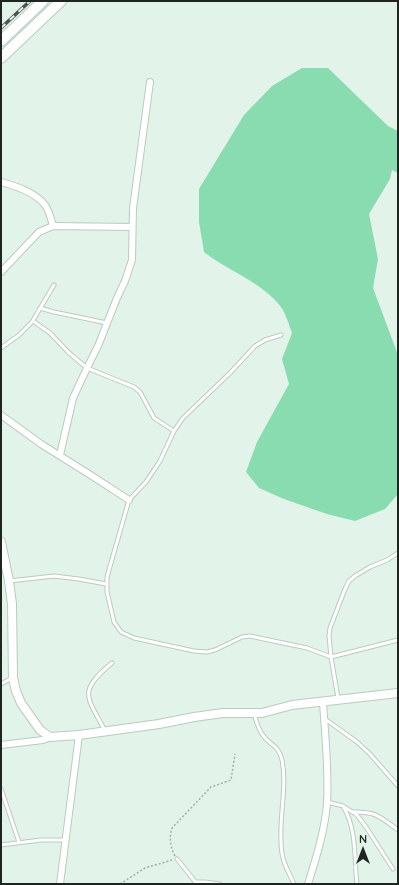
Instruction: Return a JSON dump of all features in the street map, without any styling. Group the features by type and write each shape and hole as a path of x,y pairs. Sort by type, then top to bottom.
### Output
{"highway":[{"path":"1,41 44,1"},
{"path":"1,58 62,1"}],"street":[{"path":"60,455 74,398 108,323 132,260 132,227 136,182 150,82"},
{"path":"1,182 29,192 37,197 47,209 53,226"},
{"path":"1,272 39,232 53,226 132,227"},
{"path":"1,415 41,444 129,500"},
{"path":"1,542 9,581 13,625 13,678 16,691 21,703 40,730 50,737"},
{"path":"1,745 44,740 50,737 80,735 159,724 223,713 254,714 292,705 398,693"},
{"path":"308,884 322,835 327,802 327,761 323,702"},
{"path":"60,884 80,735"}],"lane":[{"path":"1,348 33,321 54,286"},
{"path":"40,308 108,323"},
{"path":"33,321 50,333 69,353 87,368 134,387 140,392 154,418 174,431"},
{"path":"281,335 265,340 255,346 188,414 174,431 160,461 146,482 129,500 108,569 106,584 114,622 121,632 134,638 194,651 208,652 242,637 250,636 307,648 331,657 398,640"},
{"path":"338,700 329,636 330,628 349,581 354,576 398,553"},
{"path":"9,581 54,576 106,584"},
{"path":"105,731 89,700 88,693 89,687 99,674 112,663"},
{"path":"1,684 13,678"},
{"path":"254,714 261,733 267,741 276,746 280,753 284,776 281,847 284,861 294,884"},
{"path":"324,718 369,752 398,786"},
{"path":"1,789 19,842"},
{"path":"327,802 343,806 352,812 366,827 393,869"},
{"path":"343,806 350,818 352,829 357,884"},
{"path":"352,812 369,812 377,815 398,830"},
{"path":"1,845 19,842 66,840"},
{"path":"177,859 196,883 205,882 220,884"}],"path":[{"path":"120,884 145,868 177,859 170,845 172,828 211,787 231,780 235,754"}],"shaded area":[{"path":"302,68 328,68 388,126 398,131 398,173 392,170 390,179 369,214 378,259 373,288 398,355 398,494 385,509 355,521 327,514 284,499 259,488 246,472 257,442 289,384 282,359 292,333 283,310 273,298 255,284 204,252 199,222 199,189 244,115 272,86"}],"railway":[{"path":"1,28 30,1"}]}
